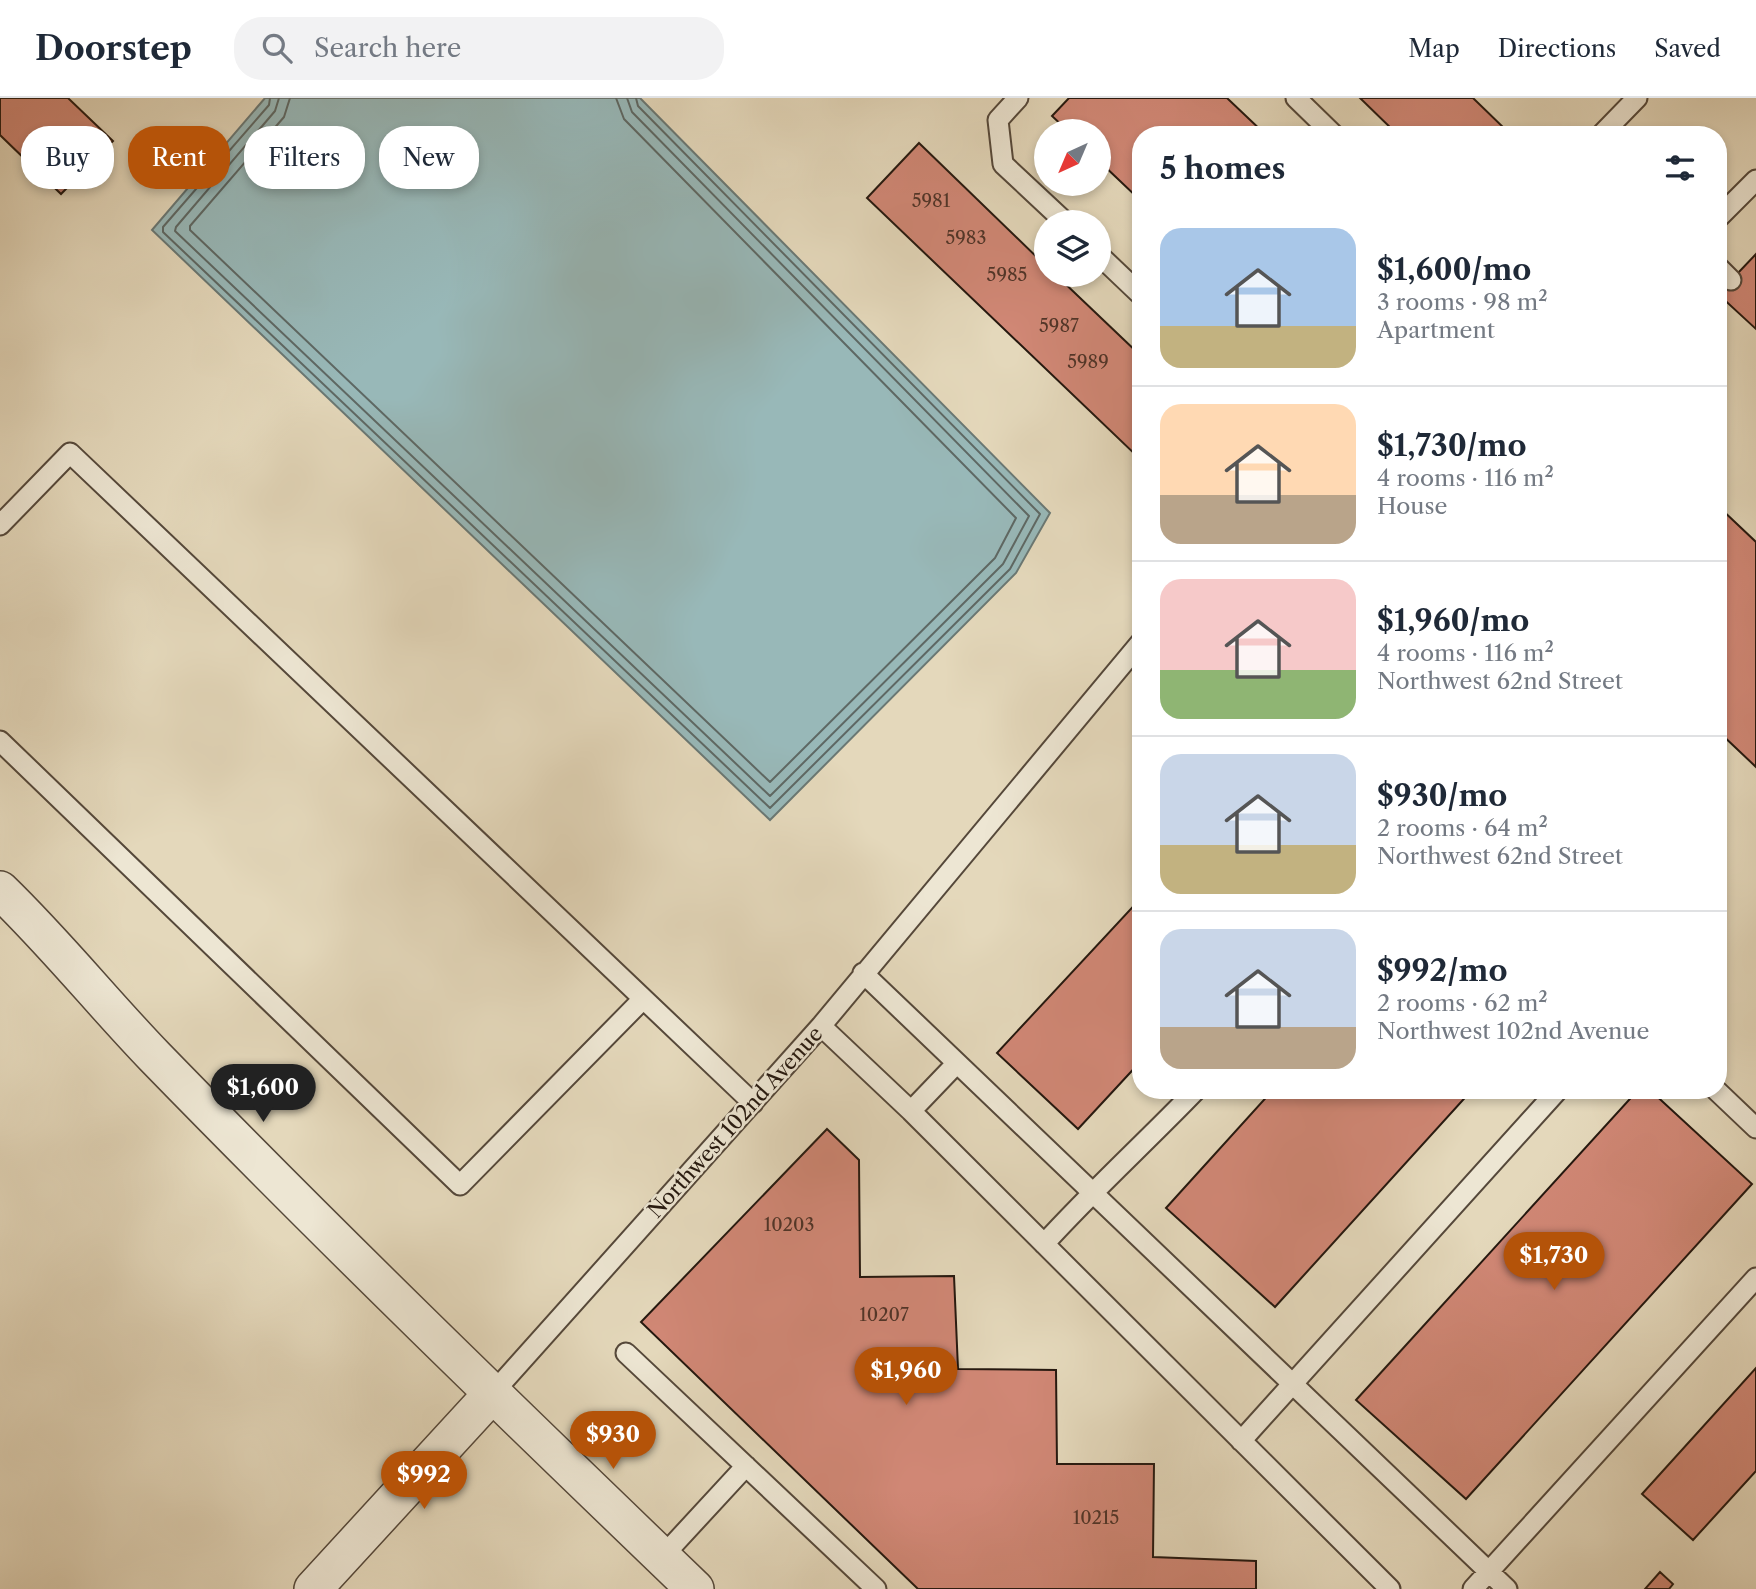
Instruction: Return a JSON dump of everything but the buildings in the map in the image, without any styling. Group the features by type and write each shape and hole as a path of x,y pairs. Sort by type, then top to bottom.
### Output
{"street":[{"path":"0,890 58,948 153,1055 492,1394 695,1589"},
{"name":"Northwest 102nd Avenue","path":"313,1589 492,1394"}],"lane":[{"path":"1018,98 998,120 1003,164 1052,210"},
{"path":"1296,98 1325,126"},
{"path":"1610,126 1637,98"},
{"path":"1727,209 1756,180"},
{"path":"1111,266 1132,286"},
{"path":"0,525 70,453 752,1103"},
{"name":"Northwest 102nd Avenue","path":"492,1394 821,1026 1132,653"},
{"path":"0,741 460,1185 643,999"},
{"path":"863,973 1507,1589"},
{"path":"821,1026 911,1111 1390,1589"},
{"path":"911,1111 957,1063"},
{"path":"1044,1244 1090,1193 1123,1166 1187,1099"},
{"path":"1241,1441 1550,1099"},
{"path":"1725,1099 1756,1128"},
{"path":"1473,1589 1756,1278"},
{"path":"626,1353 876,1589"},
{"path":"662,1557 746,1466"}],"water":[{"path":"265,98 640,98 1050,513 1016,573 770,820 152,230 187,189 230,189 230,139"}]}
